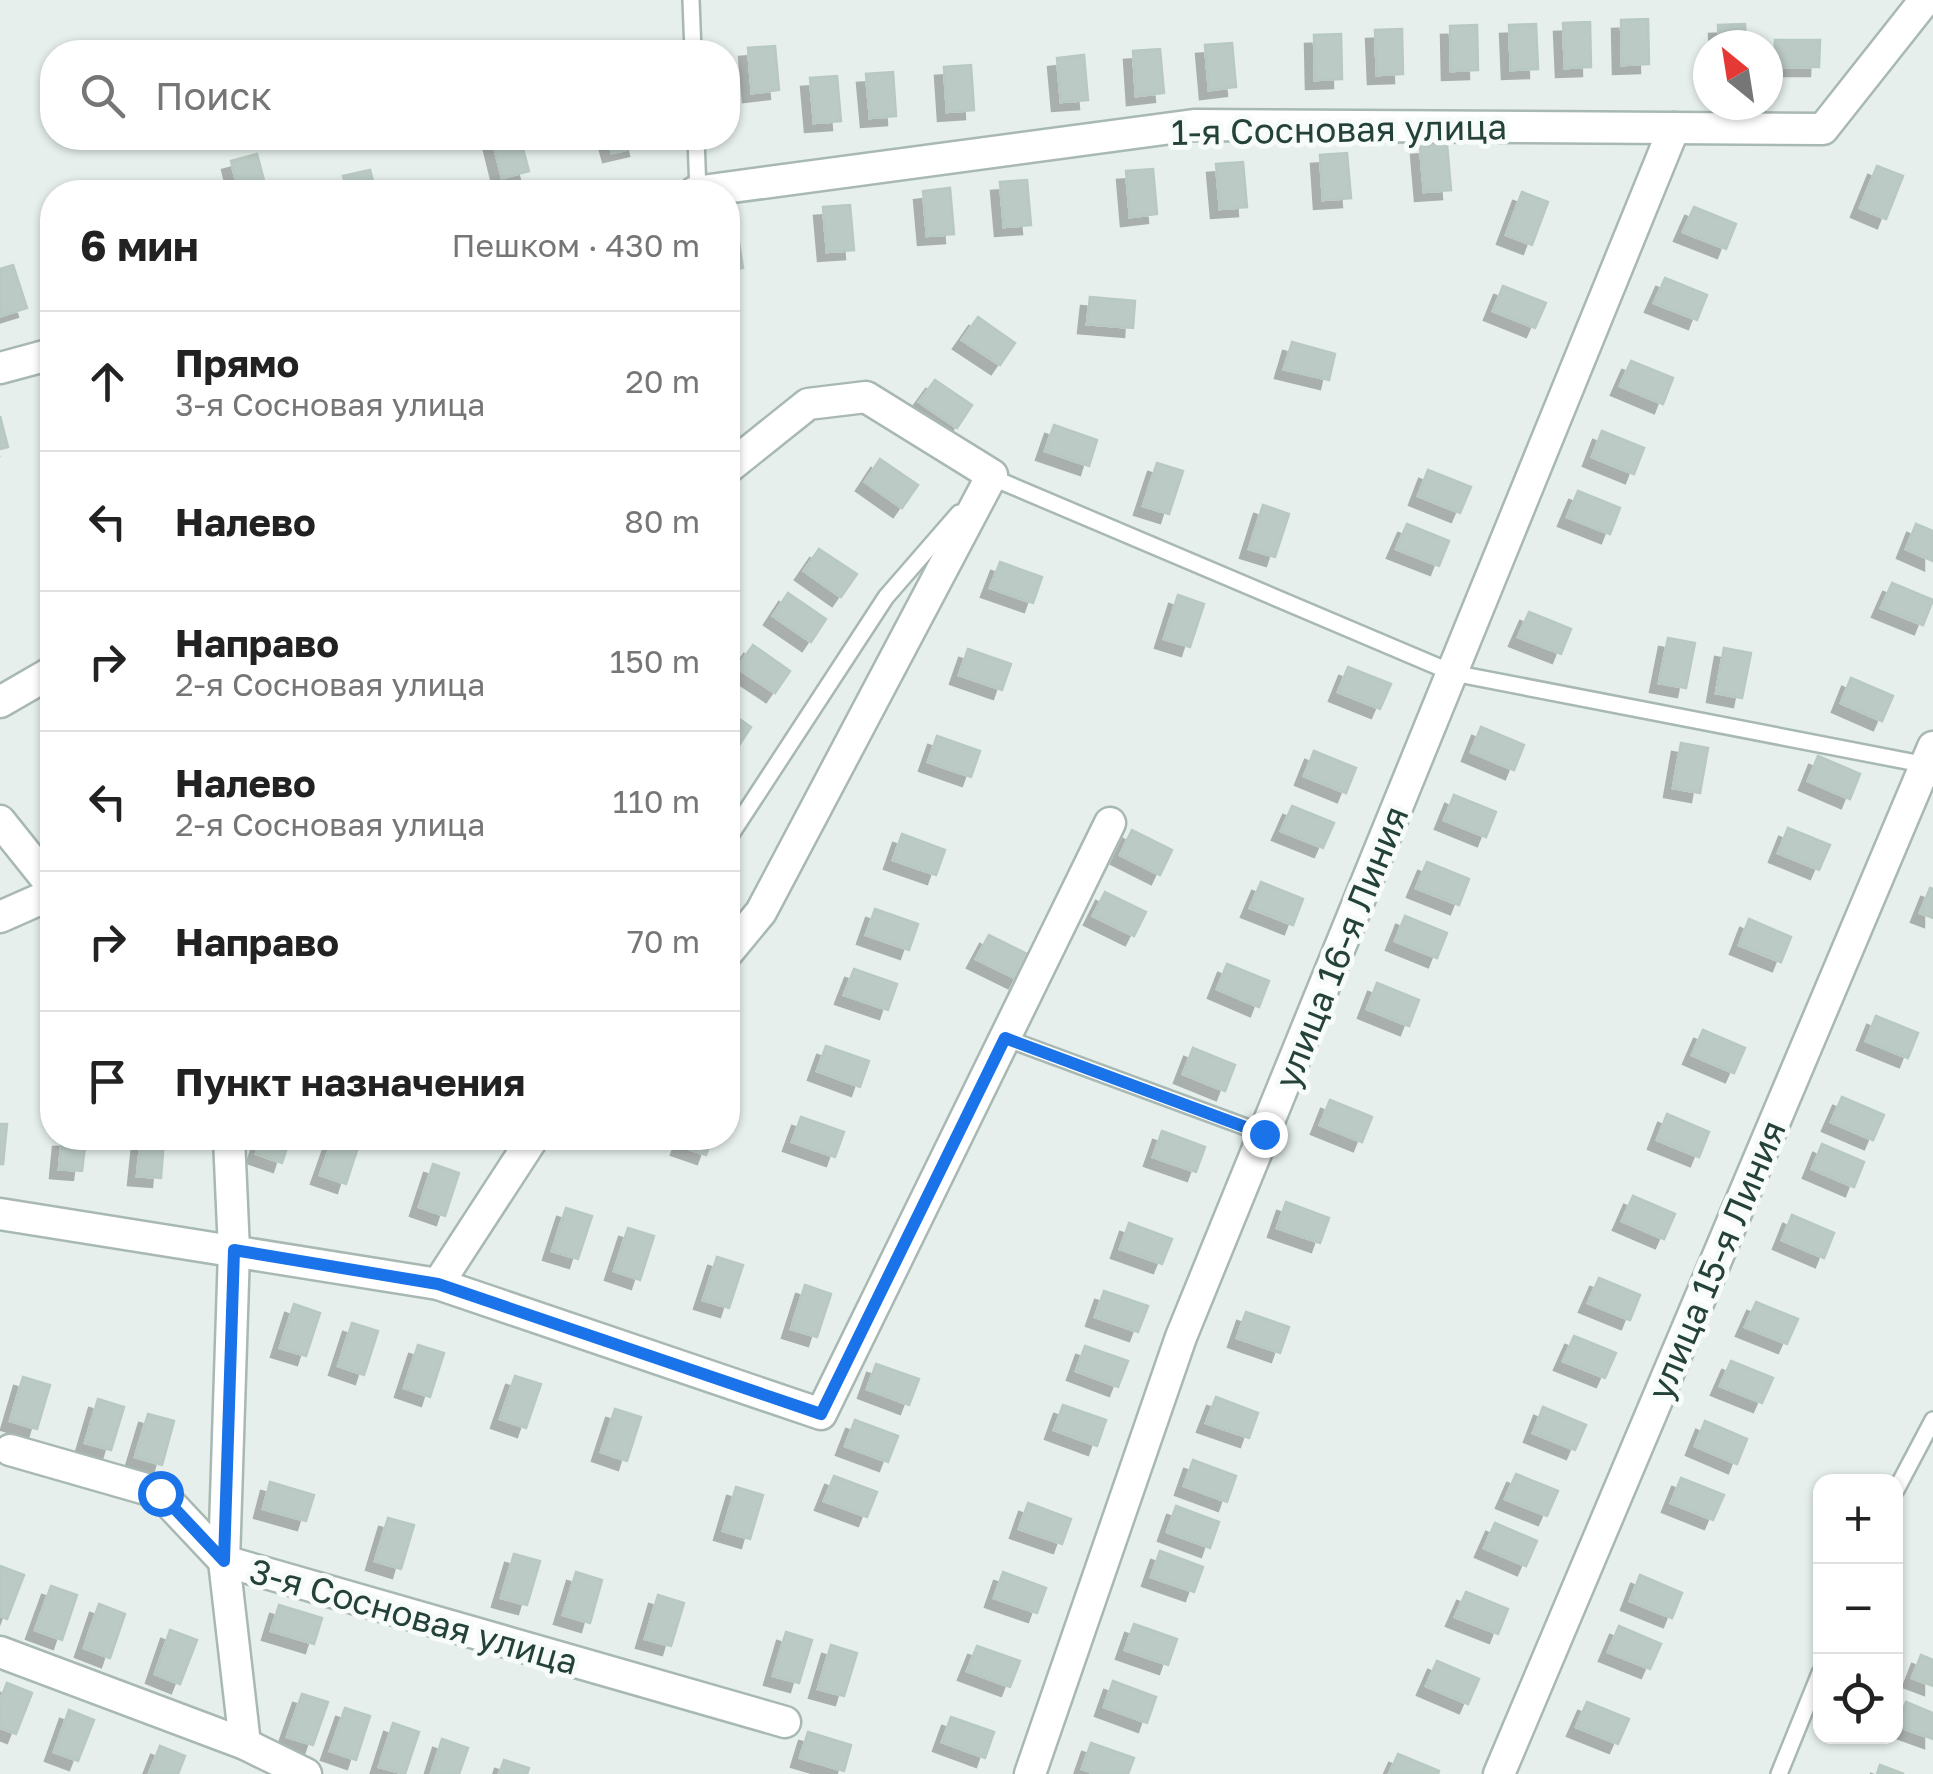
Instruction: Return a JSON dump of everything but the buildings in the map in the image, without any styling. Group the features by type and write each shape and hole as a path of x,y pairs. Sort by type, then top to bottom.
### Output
{"street":[{"name":"1-я Сосновая улица","path":"740,186 1194,125 1823,129 1925,0"},
{"name":"улица 16-я Линия","path":"1030,1774 1182,1338 1674,128"},
{"path":"0,368 40,357"},
{"path":"740,458 808,404 866,397 992,475 761,912 740,937"},
{"path":"0,702 40,679"},
{"name":"улица 15-я Линия","path":"1499,1774 1931,760"},
{"path":"0,821 40,874"},
{"path":"0,1214 438,1284 821,1414 1110,823"},
{"path":"0,918 40,896"},
{"path":"230,1150 234,1250 224,1561 245,1744"},
{"path":"438,1284 525,1150"},
{"name":"3-я Сосновая улица","path":"10,1450 160,1493 224,1561 785,1722"},
{"path":"0,1652 245,1744 306,1774"}],"lane":[{"path":"691,0 693,40"},
{"path":"696,150 696,180"},
{"path":"740,821 886,596 992,475 1453,673 1931,760"},
{"path":"1005,1038 1264,1134"},
{"path":"1903,1477 1933,1420"},
{"path":"1780,1774 1813,1691"}],"route":[{"path":"160,1493 224,1561 234,1250 438,1284 821,1414 1005,1038 1264,1134"}]}
